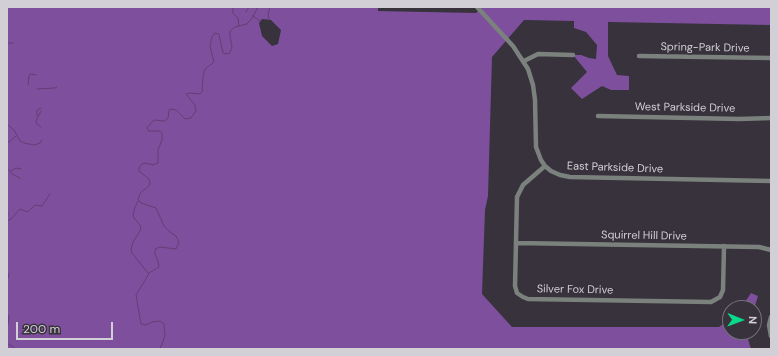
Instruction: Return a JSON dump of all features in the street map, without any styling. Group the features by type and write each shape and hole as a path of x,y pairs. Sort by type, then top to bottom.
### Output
{"street":[{"path":"477,7 513,46 524,61 531,77 534,94 536,147 539,157 545,166"},
{"path":"524,61 538,54 573,55"},
{"name":"Spring-Park Drive","path":"639,56 771,58"},
{"name":"West Parkside Drive","path":"598,116 745,119 771,118"},
{"name":"East Parkside Drive","path":"545,166 556,173 570,177 771,181"},
{"name":"Silver Fox Drive","path":"545,166 527,181 519,192 517,201 515,286 517,293 520,296 528,299 711,302 720,297 723,290 724,246"},
{"name":"Squirrel Hill Drive","path":"516,243 762,247 771,250"},
{"path":"771,316 769,328 771,336"}],"shaded area":[{"path":"7,7 378,7 378,11 476,13 482,7 771,7 771,25 608,22 608,56 617,75 629,76 629,90 611,90 602,86 582,99 571,88 587,72 573,55 581,55 596,59 597,45 586,32 574,28 574,21 524,20 492,57 488,196 485,210 482,294 512,327 719,327 722,325 722,340 748,340 751,349 7,349","holes":["262,19 271,20 281,30 278,44 272,46 262,36 259,23"]},
{"path":"751,293 758,296 757,300 746,300"}],"waterway":[{"path":"233,7 233,13 238,18 239,26"},
{"path":"246,12 249,7"},
{"path":"160,349 165,336 164,324 160,321 152,322 146,325 141,324 136,295 149,273 159,267 155,249 160,247 176,249 179,242 176,236 164,226 156,208 141,203 138,199 141,192 150,184 149,179 139,171 139,168 145,163 153,165 158,163 158,150 162,140 162,133 160,131 149,131 147,128 155,120 166,120 170,109 176,110 185,119 191,118 196,111 195,105 186,94 200,94 202,92 205,69 214,62 210,46 212,37 215,33 219,34 223,53 230,53 232,46 230,31 235,27 247,24 258,7"},
{"path":"269,19 268,14 270,7"},
{"path":"253,16 260,21"},
{"path":"7,43 13,43"},
{"path":"28,85 30,74 36,75"},
{"path":"37,89 57,87"},
{"path":"37,116 37,110 41,108"},
{"path":"41,111 36,123 41,127"},
{"path":"7,124 14,130 20,141 24,143 34,145 40,143 42,140"},
{"path":"7,141 9,142 16,136"},
{"path":"7,168 12,174 20,178"},
{"path":"11,171 16,168 21,169"},
{"path":"7,221 11,219 20,209 28,212 35,205 42,206 50,194"},
{"path":"138,201 133,215 141,228 133,242 131,250 148,273"},
{"path":"7,206 7,220"},
{"path":"7,272 9,275 7,280"},
{"path":"7,313 9,317 7,330"},
{"path":"7,343 16,349"}]}
